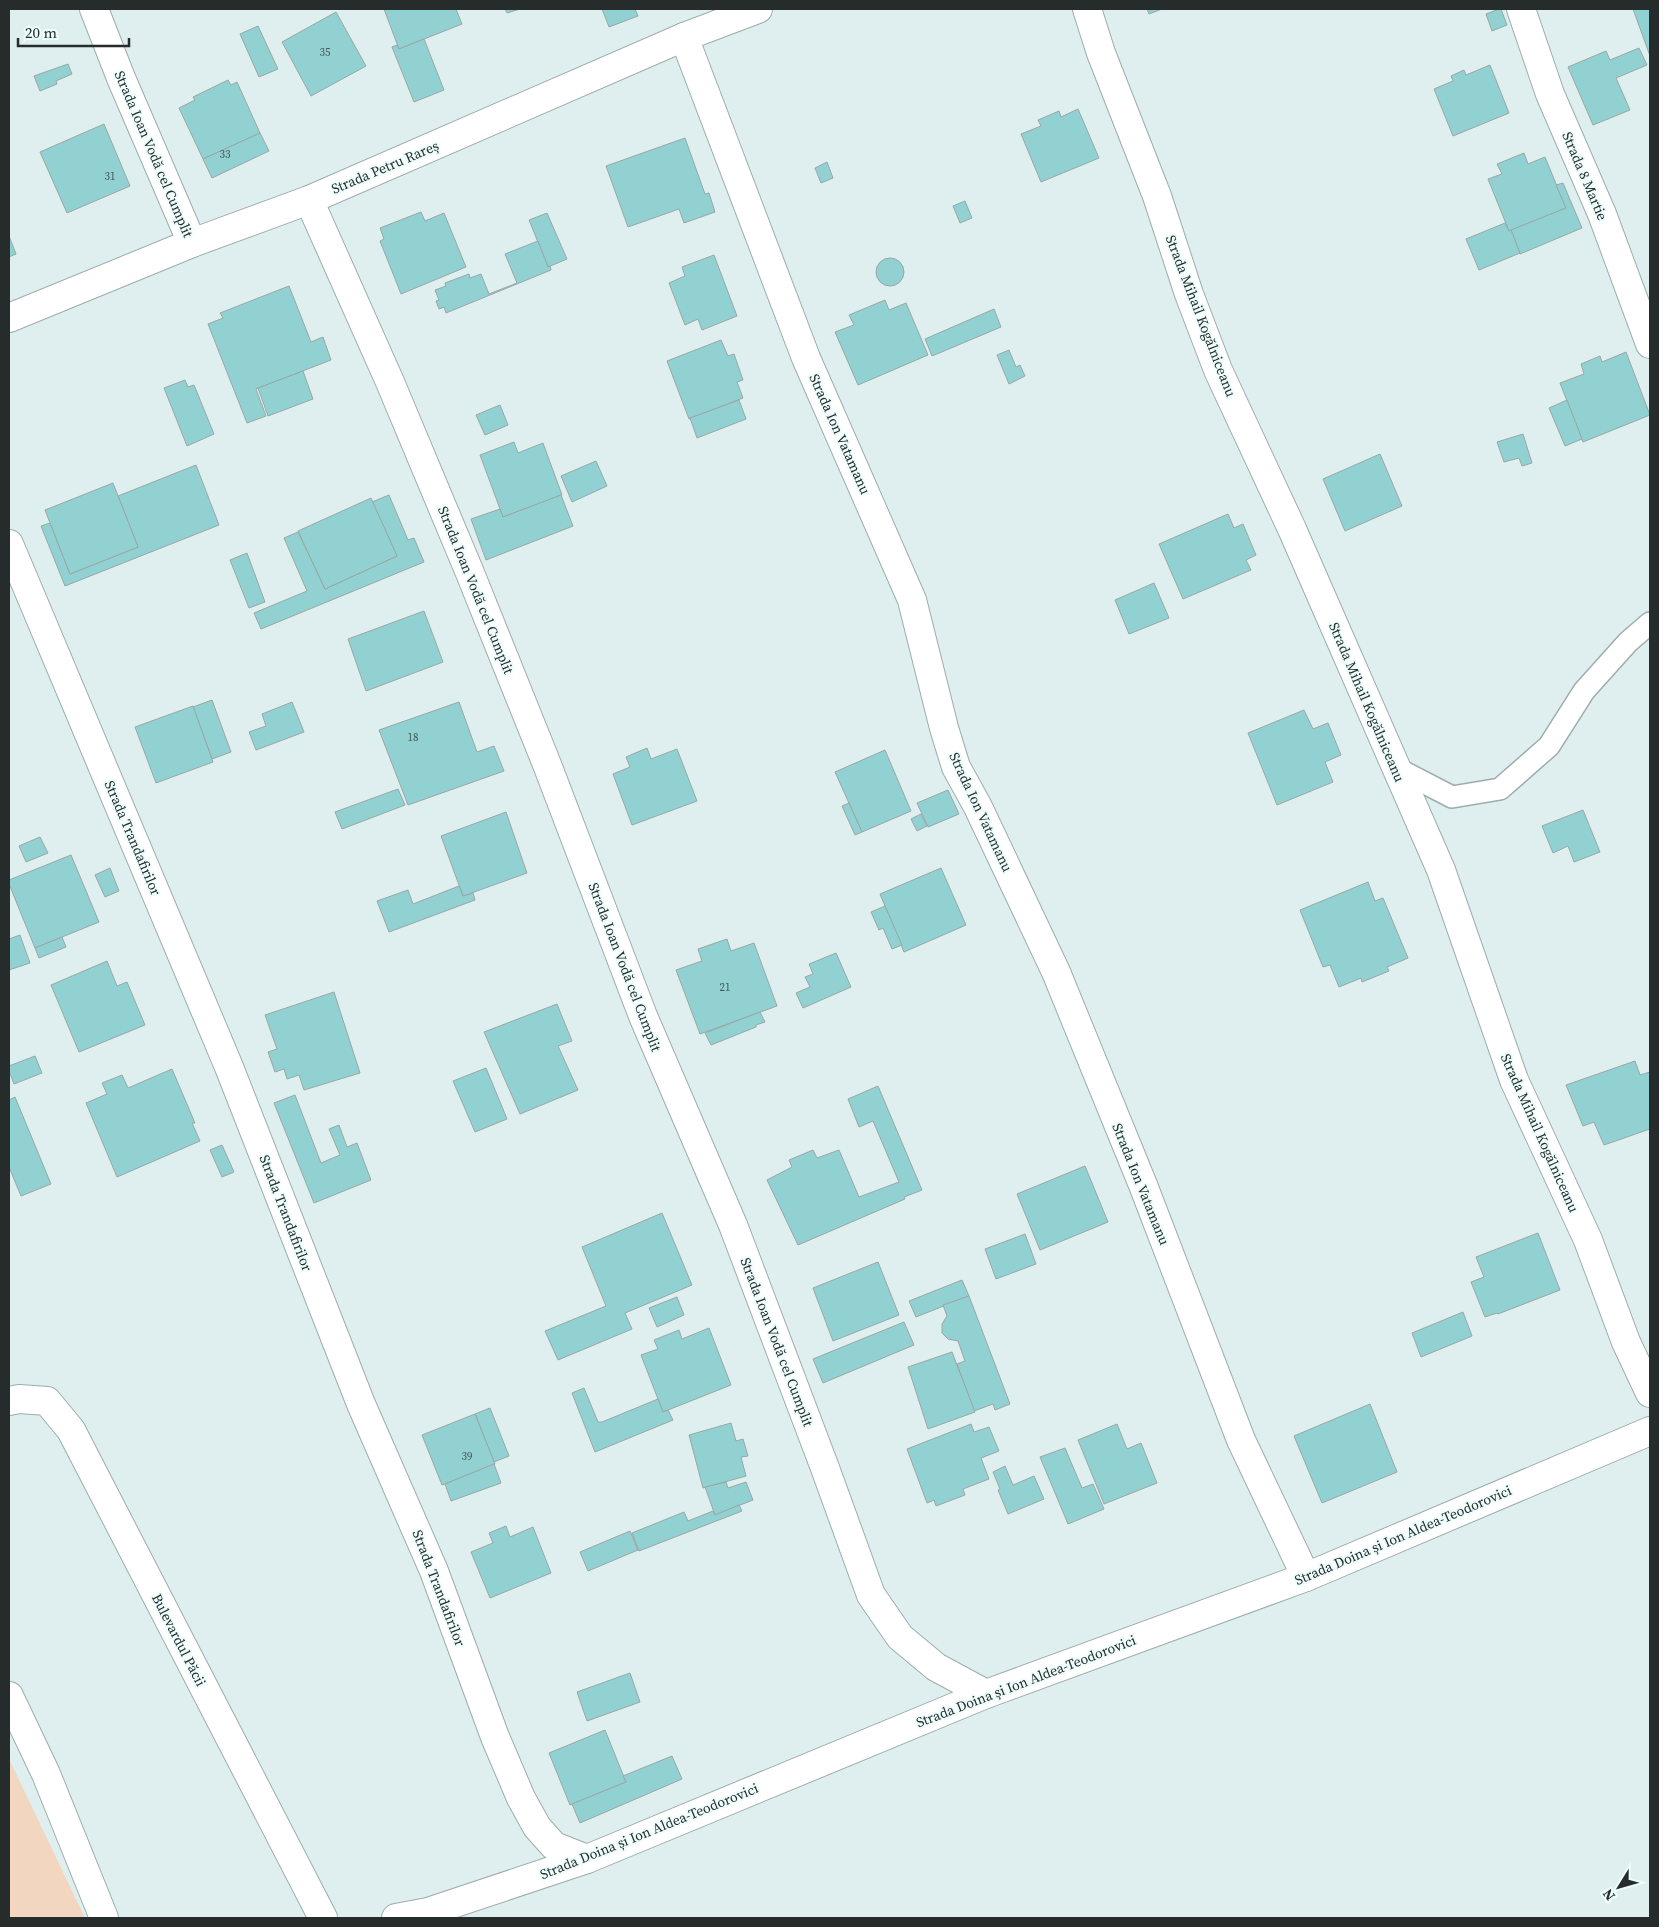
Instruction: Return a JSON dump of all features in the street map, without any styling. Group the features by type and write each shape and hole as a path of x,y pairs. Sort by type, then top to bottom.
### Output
{"street":[{"name":"Strada Ioan Vodă cel Cumplit","path":"94,9 121,78 192,243"},
{"name":"Strada Petru Rareș","path":"9,318 192,243 309,200 684,37 758,9"},
{"name":"Strada Mihail Kogălniceanu","path":"1087,9 1101,52 1157,196 1189,294 1218,370 1292,529 1441,870 1514,1080 1588,1240 1626,1342 1650,1393"},
{"name":"Strada 8 Martie","path":"1521,9 1550,94 1602,214 1650,344"},
{"name":"Strada Ion Vatamanu","path":"684,37 806,358 912,600 944,728 956,767 978,807 1056,972 1143,1185 1241,1440 1306,1577"},
{"name":"Strada Ioan Vodă cel Cumplit","path":"309,200 390,382 470,573 548,767 643,1016 733,1225 871,1595 900,1637 936,1667 986,1694"},
{"name":"Strada Trandafirilor","path":"9,544 229,1067 362,1404 434,1571 495,1737 521,1798 537,1827 554,1846 587,1859"},
{"name":"Bulevardul Păcii","path":"9,1401 19,1399 47,1401 71,1430 323,1918"},
{"name":"Strada Doina și Ion Aldea-Teodorovici","path":"396,1918 428,1912 587,1859 986,1694 1306,1577 1650,1430"},
{"path":"9,1696 46,1774 104,1918"}],"lane":[{"path":"1396,768 1452,797 1500,789 1549,746 1584,691 1628,642 1650,623"}],"shaded area":[{"path":"9,1759 85,1918 9,1918"}],"building":[{"path":"384,9 456,9 462,24 399,49"},
{"path":"505,9 520,9 507,13"},
{"path":"602,9 635,9 638,16 609,27"},
{"path":"1147,9 1162,9 1149,14"},
{"path":"1501,9 1507,25 1492,31 1486,14"},
{"path":"1633,9 1650,9 1650,56"},
{"path":"336,12 366,66 311,96 282,42"},
{"path":"258,26 278,69 259,77 240,34"},
{"path":"424,39 444,90 414,102 392,47 397,45 399,49"},
{"path":"1639,48 1647,65 1616,78 1630,110 1593,125 1568,67 1606,51 1610,60"},
{"path":"68,64 72,74 56,81 57,84 40,91 34,76"},
{"path":"1490,65 1509,113 1453,136 1434,89 1453,81 1451,76 1464,70 1466,75"},
{"path":"228,80 231,85 237,82 260,133 203,159 179,108 195,100 193,97"},
{"path":"1078,109 1099,158 1041,182 1021,134 1041,126 1038,120 1059,111 1061,117"},
{"path":"104,124 130,186 67,213 40,152"},
{"path":"260,133 269,151 212,178 203,159"},
{"path":"685,138 705,194 709,193 715,212 684,223 679,209 628,227 606,166"},
{"path":"1524,153 1528,164 1545,157 1566,208 1509,231 1488,179 1502,174 1497,164"},
{"path":"827,162 833,178 821,183 815,168"},
{"path":"1563,183 1582,228 1520,254 1511,230 1566,208 1556,185"},
{"path":"965,201 972,218 960,223 953,206"},
{"path":"421,212 425,221 444,213 466,267 401,294 380,241 384,239 380,228"},
{"path":"547,213 567,259 548,267 529,220"},
{"path":"1505,223 1509,231 1511,230 1520,253 1479,270 1466,239"},
{"path":"9,236 16,254 9,257"},
{"path":"538,241 548,267 550,266 551,270 446,313 444,307 439,309 436,301 439,300 435,290 446,286 445,283 469,274 470,278 481,274 489,294 517,283 505,254"},
{"path":"714,255 737,316 702,330 698,319 685,325 669,283 685,276 682,267"},
{"path":"890,258 900,262 904,272 900,282 890,286 880,282 876,272 880,262"},
{"path":"289,286 311,342 323,337 331,360 256,389 266,416 247,423 208,324 223,318 220,313"},
{"path":"885,300 889,310 906,303 928,355 858,385 835,332 854,325 849,315"},
{"path":"994,309 1001,327 932,356 925,339"},
{"path":"721,340 728,356 734,354 743,380 737,382 743,398 689,419 667,361"},
{"path":"1009,350 1016,367 1020,365 1025,376 1009,384 997,355"},
{"path":"1626,352 1650,415 1583,442 1560,383 1584,374 1581,364 1600,356 1602,362"},
{"path":"303,371 313,399 268,416 258,388"},
{"path":"185,380 188,387 194,385 214,434 187,446 164,388"},
{"path":"739,400 746,419 697,438 690,418"},
{"path":"1567,400 1582,439 1565,446 1549,408"},
{"path":"500,405 508,425 485,435 476,415"},
{"path":"1523,434 1532,463 1522,466 1519,458 1504,462 1497,442"},
{"path":"514,442 518,453 543,443 562,495 503,517 480,455"},
{"path":"1380,454 1402,506 1345,531 1323,479"},
{"path":"596,461 607,486 572,502 561,476"},
{"path":"196,465 219,525 65,586 41,526 50,523 70,574 138,547 118,496"},
{"path":"113,483 138,547 70,574 45,510"},
{"path":"389,495 408,540 414,538 424,562 261,629 254,613 307,591 284,538 298,532 325,589 397,556 372,502"},
{"path":"561,495 573,526 486,560 471,519 500,509 503,517"},
{"path":"371,498 397,556 325,589 298,531"},
{"path":"1228,514 1234,528 1243,524 1256,555 1246,560 1251,570 1183,599 1159,544"},
{"path":"247,553 265,602 249,608 230,560"},
{"path":"1154,583 1169,618 1129,634 1115,600"},
{"path":"424,611 443,662 366,691 348,639"},
{"path":"212,700 231,752 212,759 193,707"},
{"path":"292,702 304,732 256,750 249,732 266,726 262,714"},
{"path":"459,702 477,752 494,746 504,771 408,805 379,730"},
{"path":"193,706 213,762 156,783 135,727"},
{"path":"1304,710 1313,729 1328,723 1341,755 1325,762 1333,782 1277,805 1248,733"},
{"path":"647,748 651,759 677,749 697,801 632,825 613,774 630,767 626,757"},
{"path":"885,750 911,811 862,832 835,772"},
{"path":"398,789 405,805 342,829 335,812"},
{"path":"948,790 959,814 928,827 917,803"},
{"path":"849,803 862,832 855,835 842,806"},
{"path":"1583,810 1600,852 1574,862 1568,846 1553,853 1542,826"},
{"path":"506,812 527,873 463,896 441,836"},
{"path":"921,814 927,826 917,831 911,819"},
{"path":"40,837 48,853 26,862 19,846"},
{"path":"71,855 99,922 35,948 9,880"},
{"path":"110,868 119,891 105,897 95,875"},
{"path":"941,868 966,925 904,952 880,894"},
{"path":"1368,882 1375,901 1383,898 1408,958 1387,967 1389,971 1362,982 1361,978 1339,987 1330,965 1323,967 1300,910"},
{"path":"459,886 463,896 473,893 475,900 389,932 377,901 408,890 413,904"},
{"path":"885,906 902,945 892,949 883,928 879,930 871,912"},
{"path":"20,935 30,963 9,970 9,939"},
{"path":"62,937 66,947 39,958 35,948"},
{"path":"727,939 731,951 754,943 777,1006 700,1034 676,970 702,961 698,949"},
{"path":"836,953 851,987 803,1008 796,993 810,987 805,977 813,974 809,964"},
{"path":"107,961 117,986 127,982 145,1025 79,1052 51,985"},
{"path":"334,992 360,1073 304,1090 299,1075 287,1079 284,1069 275,1072 268,1052 277,1049 265,1015"},
{"path":"557,1004 572,1041 558,1046 578,1090 520,1114 484,1032"},
{"path":"760,1012 765,1022 711,1045 705,1033"},
{"path":"35,1056 42,1073 14,1084 9,1066"},
{"path":"1635,1061 1640,1075 1650,1072 1650,1129 1604,1145 1594,1122 1583,1126 1566,1085"},
{"path":"486,1068 507,1119 475,1132 453,1081"},
{"path":"172,1069 195,1123 192,1123 200,1141 117,1177 86,1103 107,1094 102,1083 122,1075 128,1088"},
{"path":"878,1086 922,1190 798,1245 767,1180 792,1167 789,1160 813,1150 817,1158 839,1150 859,1197 899,1182 873,1121 859,1127 848,1099"},
{"path":"295,1095 321,1163 340,1155 329,1129 339,1125 347,1147 357,1143 371,1180 314,1203 274,1103"},
{"path":"15,1097 51,1184 21,1196 9,1167 9,1100"},
{"path":"222,1145 234,1172 222,1177 210,1150"},
{"path":"1085,1166 1108,1222 1040,1250 1017,1194"},
{"path":"662,1213 692,1285 625,1313 632,1329 558,1360 545,1331 606,1306 582,1247"},
{"path":"1538,1233 1560,1290 1498,1314 1485,1317 1471,1282 1484,1277 1476,1257"},
{"path":"1025,1234 1036,1264 996,1279 985,1249"},
{"path":"878,1262 899,1315 833,1341 813,1288"},
{"path":"962,1280 969,1296 916,1317 909,1301"},
{"path":"969,1296 1010,1404 995,1410 993,1404 974,1411 957,1364 965,1361 958,1341 948,1339 942,1333 942,1324 947,1316 943,1305"},
{"path":"677,1297 684,1315 657,1327 649,1308"},
{"path":"1463,1312 1472,1336 1421,1357 1412,1333"},
{"path":"904,1322 914,1345 823,1383 813,1359"},
{"path":"709,1328 731,1385 663,1412 641,1355 658,1349 654,1340 679,1330 682,1339"},
{"path":"952,1352 975,1412 928,1429 908,1367"},
{"path":"584,1388 598,1422 658,1399 663,1412 668,1410 673,1420 595,1452 572,1393"},
{"path":"1370,1404 1397,1472 1322,1503 1294,1436"},
{"path":"490,1408 509,1456 494,1462 475,1414"},
{"path":"475,1414 495,1464 442,1485 422,1435"},
{"path":"731,1423 736,1441 743,1439 748,1456 741,1457 746,1476 703,1488 689,1435"},
{"path":"971,1424 974,1432 989,1427 999,1451 981,1458 989,1479 963,1489 965,1495 936,1506 934,1500 927,1503 907,1449"},
{"path":"1117,1424 1127,1449 1141,1443 1157,1483 1104,1504 1078,1440"},
{"path":"1065,1448 1082,1488 1093,1484 1104,1509 1068,1524 1040,1457"},
{"path":"494,1464 501,1483 451,1501 445,1484"},
{"path":"1005,1466 1013,1485 1034,1476 1044,1499 1008,1514 993,1472"},
{"path":"726,1482 728,1488 746,1482 753,1500 715,1515 705,1487"},
{"path":"739,1505 742,1511 639,1551 632,1533 684,1512 688,1521 713,1511 715,1515"},
{"path":"506,1526 510,1537 533,1527 551,1573 490,1598 471,1552 493,1543 489,1533"},
{"path":"630,1531 638,1550 588,1571 580,1552"},
{"path":"630,1673 640,1702 587,1721 577,1692"},
{"path":"605,1730 626,1782 570,1805 549,1753"},
{"path":"672,1756 682,1779 580,1823 572,1804 626,1782 623,1776"}]}
